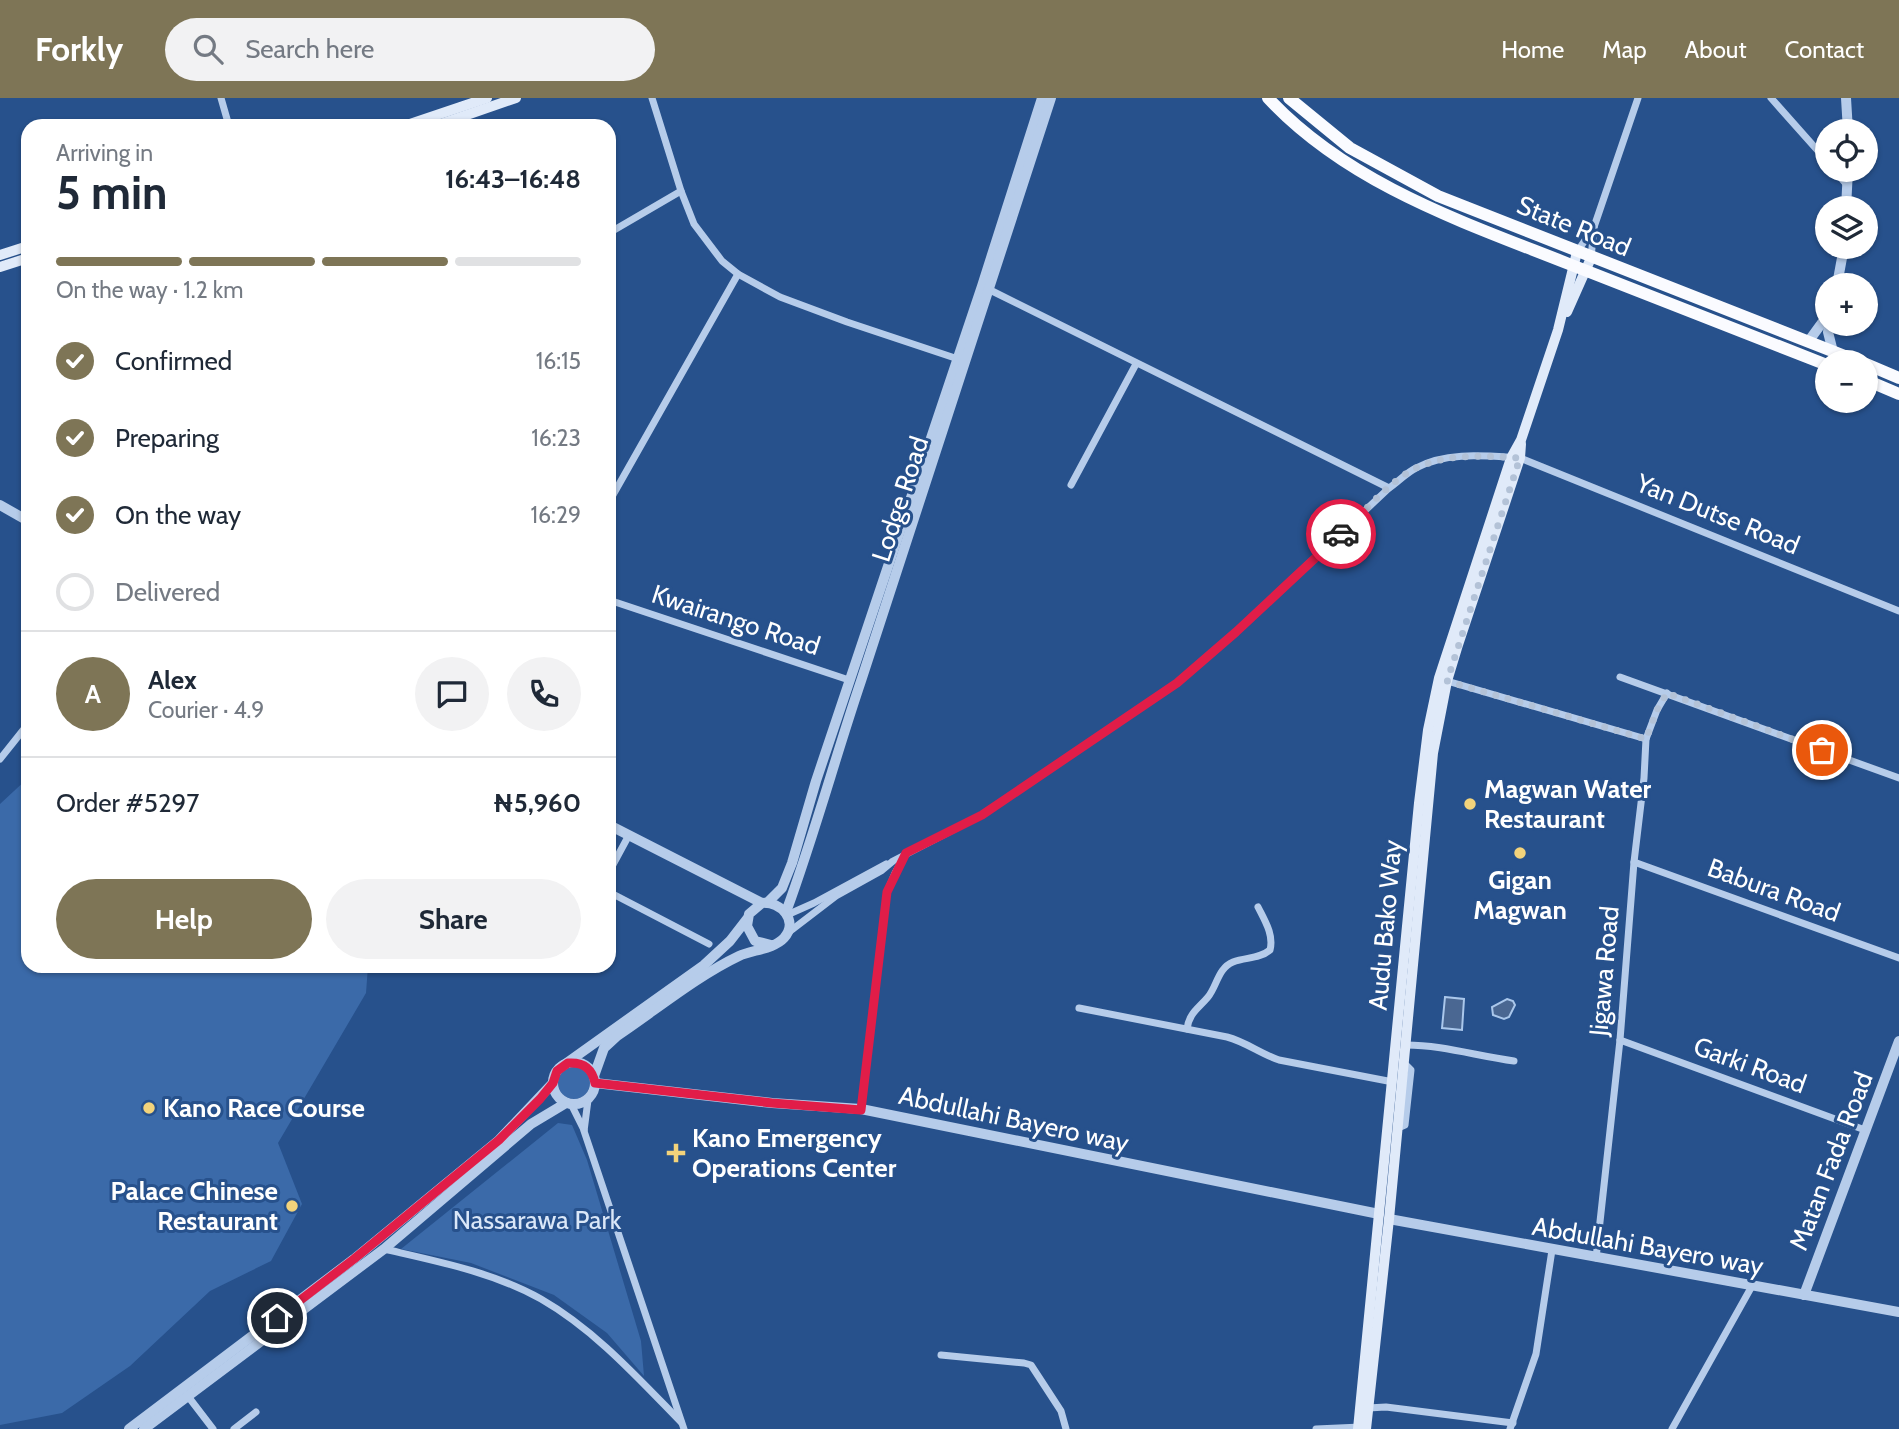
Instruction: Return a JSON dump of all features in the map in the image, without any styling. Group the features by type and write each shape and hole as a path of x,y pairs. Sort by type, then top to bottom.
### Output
{"main road":[{"path":"424,119 486,98"},
{"path":"455,119 516,98"},
{"name":"State Road","path":"1268,98 1310,134 1370,177 1459,221 1815,360"},
{"name":"State Road","path":"1289,98 1350,148 1456,204 1828,350"},
{"path":"0,255 21,248"},
{"name":"Audu Bako Way","path":"1362,1428 1368,1408 1393,1082 1428,730 1448,646 1558,330 1577,252"},
{"name":"Audu Bako Way","path":"1558,330 1591,258"},
{"path":"0,267 21,260"},
{"path":"1878,369 1899,378"},
{"path":"1878,385 1899,394"},
{"name":"Audu Bako Way","path":"1362,1428 1384,1217 1398,1128 1433,753 1447,681 1515,458"}],"street":[{"path":"221,98 227,119"},
{"path":"652,98 681,191 700,233 722,261 738,274 780,297 848,323 958,359"},
{"name":"Lodge Road","path":"764,903 782,888 792,863 849,680 958,359 1042,98"},
{"name":"Lodge Road","path":"787,914 1051,98"},
{"path":"1591,258 1594,227 1638,98"},
{"path":"1771,98 1815,147"},
{"path":"1846,98 1847,119"},
{"path":"1844,182 1848,186"},
{"path":"1847,196 1848,182"},
{"path":"616,229 681,191"},
{"path":"1577,252 1594,227"},
{"path":"616,490 738,274"},
{"path":"990,290 1389,488"},
{"path":"1808,342 1815,332"},
{"path":"1071,485 1136,364"},
{"name":"Yan Dutse Road","path":"893,861 982,815 1177,683 1236,632 1389,488 1416,468 1433,462 1466,456 1515,458 1899,611"},
{"path":"0,505 21,517"},
{"name":"Kwairango Road","path":"616,602 849,680"},
{"path":"1620,677 1899,778"},
{"path":"1447,681 1646,739"},
{"name":"Jigawa Road","path":"1596,1258 1620,1040 1646,739 1667,693"},
{"path":"0,759 21,733"},
{"path":"616,828 764,903 778,905 787,914 787,933"},
{"path":"616,859 629,835"},
{"path":"861,1110 887,892 906,853"},
{"path":"787,914 814,903 893,861"},
{"path":"584,1131 588,1100 604,1048 617,1036 723,965 783,939 787,933 836,896 881,871 893,861"},
{"name":"Babura Road","path":"1634,862 1899,958"},
{"path":"742,891 750,914 750,934 763,944 771,945"},
{"path":"616,896 709,944"},
{"path":"682,1425 584,1131 568,1104 558,1096 553,1083 561,1067 704,965 730,941 750,914 764,903"},
{"path":"1187,1029 1190,1015 1209,996 1224,967 1270,950 1272,941 1268,925 1258,907"},
{"path":"1079,1008 1240,1040 1266,1056 1279,1060 1393,1082"},
{"name":"Garki Road","path":"1620,1040 1865,1130"},
{"name":"Matan Fada Road","path":"1804,1295 1899,1041"},
{"path":"1406,1045 1431,1045 1514,1061"},
{"path":"561,1067 568,1063 584,1065 594,1080"},
{"name":"Abdullahi Bayero way","path":"594,1080 772,1103 861,1110 1552,1250 1899,1312"},
{"path":"129,1429 354,1259 499,1140 553,1083"},
{"path":"144,1429 384,1249 531,1124 568,1104 588,1100"},
{"path":"384,1249 496,1279 540,1298 586,1328 682,1425"},
{"path":"1368,1408 1386,1407 1512,1426 1536,1354 1552,1250"},
{"path":"1672,1429 1752,1286"},
{"path":"941,1355 1031,1365 1056,1402 1066,1429"},
{"path":"187,1395 213,1429"},
{"path":"234,1429 256,1412"},
{"path":"1316,1429 1362,1428"}],"green space":[{"name":"Kano Race Course","path":"21,784 21,973 367,973 366,993 278,1143 302,1204 271,1261 210,1291 130,1366 62,1413 0,1425 0,804"},
{"path":"574,1067 585,1072 590,1083 585,1094 574,1099 563,1094 558,1083 563,1072"},
{"name":"Nassarawa Park","path":"558,1123 572,1125 587,1160 641,1341 644,1376 607,1333 554,1295 471,1263 401,1249"}],"shaded area":[{"path":"1445,997 1464,999 1462,1030 1442,1028"},
{"path":"1507,999 1515,1005 1509,1017 1504,1019 1493,1015 1492,1007"}],"way so far":[{"path":"1341,534 1389,488 1416,468 1466,456 1520,458 1447,681 1646,739 1650,723 1667,693 1822,750"}],"place":[{"name":"Magwan Water Restaurant","path":"1470,804"},
{"name":"Gigan Magwan","path":"1520,853"},
{"name":"Kano Race Course","path":"149,1108"},
{"name":"Kano Emergency Operations Center","path":"676,1153"},
{"name":"Palace Chinese Restaurant","path":"292,1206"}],"route":[{"path":"277,1318 354,1259 499,1140 540,1099 553,1083 557,1071 568,1063 576,1062 590,1069 595,1083 861,1110 887,892 906,853 982,815 1177,683 1341,534"}]}
